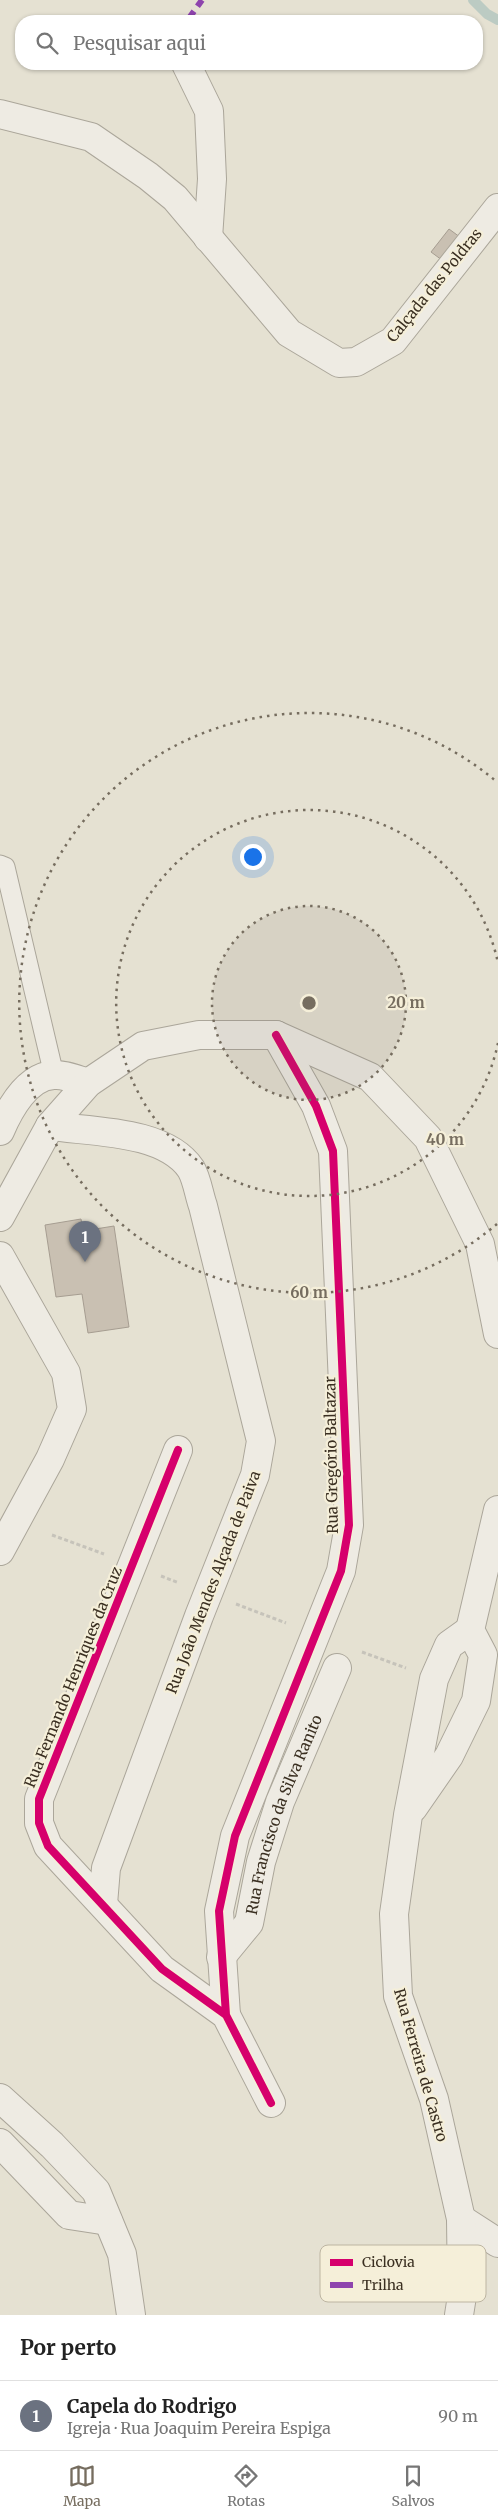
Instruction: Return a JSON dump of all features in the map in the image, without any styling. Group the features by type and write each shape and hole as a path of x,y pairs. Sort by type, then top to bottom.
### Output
{"street":[{"path":"189,70 209,111 212,179 208,238"},
{"name":"Calçada das Poldras","path":"0,114 91,137 148,176 175,198 289,333 339,363 356,362 393,341 498,208"},
{"path":"4,1201 50,1126 88,1083 143,1046 200,1035 276,1035 370,1078 428,1138 480,1244 498,1334"},
{"name":"Rua Gregório Baltazar","path":"226,2015 219,1911 235,1836 342,1571 349,1525 333,1151 316,1106 276,1035"},
{"path":"0,1131 14,1103 34,1082 54,1075 88,1083"},
{"name":"Rua João Mendes Alçada de Paiva","path":"50,1126 144,1138 174,1153 191,1170 203,1206 262,1441 254,1475 106,1868 103,1904"},
{"path":"0,1256 66,1373 72,1409 50,1459 0,1551"},
{"name":"Rua Fernando Henriques da Cruz","path":"178,1450 39,1799 39,1824 48,1846 162,1969 226,2015 271,2102"},
{"path":"408,1815 449,1756 476,1701 482,1655 470,1630 498,1510"},
{"name":"Rua Ferreira de Castro","path":"461,2245 461,2219 434,2099 398,1996 394,1914 408,1815 434,1679 449,1644 470,1630"},
{"name":"Rua Francisco da Silva Ranito","path":"221,1957 249,1923 261,1862 280,1802 337,1668"},
{"path":"0,2098 52,2145 96,2191 122,2254 131,2315"},
{"path":"0,2144 69,2215 108,2221"},
{"path":"461,2219 498,2242"},
{"name":"Rua Ferreira de Castro","path":"460,2315 461,2302"}],"lane":[{"path":"0,866 5,867 54,1075"}],"path":[{"path":"52,1535 434,1679"}],"building":[{"path":"449,229 464,240 446,263 431,252"},
{"path":"81,1219 83,1231 114,1226 129,1327 88,1333 82,1294 56,1297 45,1225"}],"waterway":[{"path":"473,0 487,14 498,20"}],"marked path":[{"path":"191,15 202,0"}],"cycle path":[{"path":"226,2015 219,1911 235,1836 341,1571 349,1525 333,1151 316,1106 276,1035"},
{"path":"178,1450 39,1799 39,1823 48,1846 162,1969 226,2015 271,2103"}],"place":[{"name":"Capela do Rodrigo","path":"85,1262"}]}
